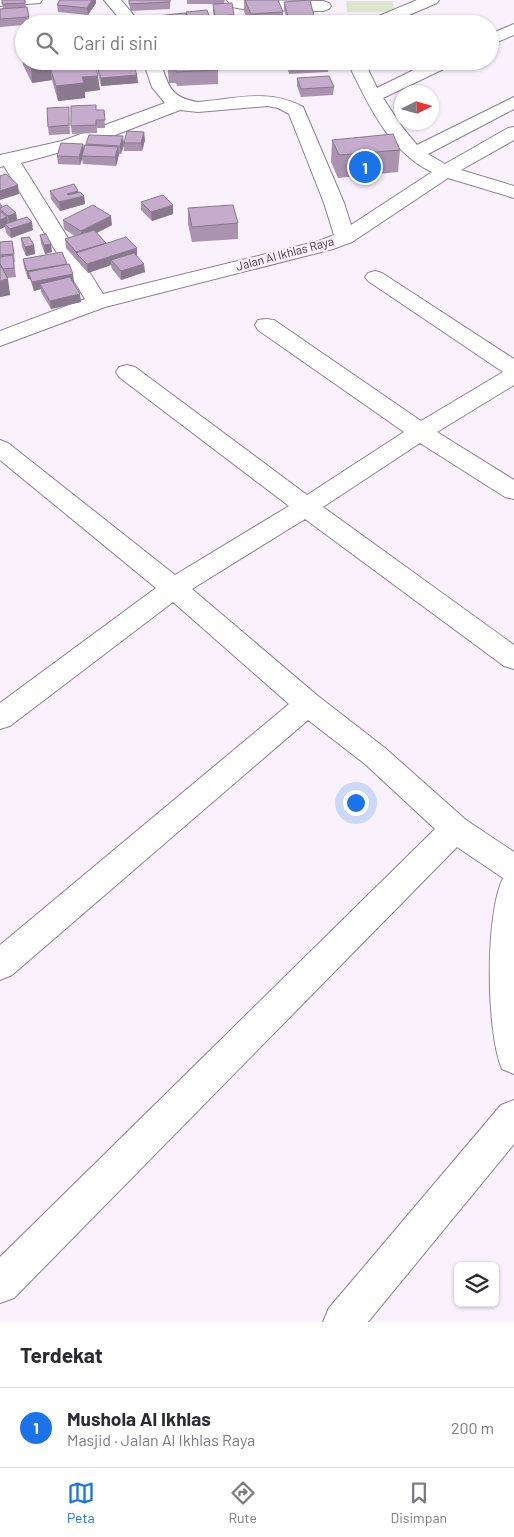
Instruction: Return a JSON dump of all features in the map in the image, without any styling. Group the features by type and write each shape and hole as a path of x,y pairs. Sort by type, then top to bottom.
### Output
{"street":[{"path":"0,1 34,0"},
{"path":"112,0 125,15"},
{"path":"235,0 238,4 248,5 326,8"},
{"path":"394,15 426,1"},
{"path":"499,36 514,29"},
{"path":"154,70 168,98 178,104 193,106 273,101 286,103 297,111 334,204 345,238"},
{"path":"360,70 398,134 415,153 446,171 514,192"},
{"path":"374,96 427,70"},
{"path":"415,153 514,102"},
{"path":"97,302 5,160 129,125 178,104"},
{"name":"Jalan Al Ikhlas Raya","path":"0,339 97,302 311,250 345,238 446,171 514,132"},
{"path":"375,277 514,369"},
{"path":"266,325 420,432 514,491"},
{"path":"127,372 306,507 514,659"},
{"path":"0,718 174,588 306,507 420,432 514,375"},
{"path":"0,448 174,588 308,704 375,756 455,829 514,869"},
{"path":"0,965 308,704"},
{"path":"0,1284 455,829"},
{"path":"514,887 507,940 509,1003 514,1058"},
{"path":"343,1322 514,1117"}],"green space":[{"path":"346,1 393,1 394,12 347,12"}],"building":[{"path":"2,0 25,0 25,3 2,4"},
{"path":"60,0 92,0 87,8 57,5"},
{"path":"129,0 170,0 170,2 129,4"},
{"path":"245,0 278,0 283,12 251,14"},
{"path":"310,0 314,15 287,15 284,2"},
{"path":"232,3 234,15 215,15 213,4"},
{"path":"27,7 29,15 15,15 15,18 0,19 0,9"},
{"path":"207,10 209,15 187,15 186,12"},
{"path":"185,13 186,15 166,15"},
{"path":"51,70 97,70 98,76 82,77 84,83 56,86"},
{"path":"98,70 135,70 137,75 101,78"},
{"path":"176,70 218,70 176,72"},
{"path":"329,76 334,87 301,89 297,78"},
{"path":"96,105 96,110 104,110 105,120 96,120 96,125 71,126 71,106"},
{"path":"69,107 69,125 48,127 47,108"},
{"path":"127,131 144,132 141,143 124,143"},
{"path":"393,134 400,150 339,155 332,140"},
{"path":"89,135 123,136 120,146 86,144"},
{"path":"61,143 83,144 79,157 57,156"},
{"path":"85,145 118,147 115,157 82,156"},
{"path":"6,174 18,185 0,191 0,176"},
{"path":"74,184 78,191 67,194 80,192 84,196 59,202 50,191"},
{"path":"163,195 173,205 151,212 141,202"},
{"path":"7,205 16,213 8,216 0,209"},
{"path":"93,205 111,216 81,231 63,220"},
{"path":"233,205 238,223 192,227 188,208"},
{"path":"0,211 7,217 0,220"},
{"path":"27,217 32,222 10,229 5,224"},
{"path":"94,230 106,243 76,252 65,239"},
{"path":"46,234 51,244 44,245 40,235"},
{"path":"29,237 34,245 25,247 21,238"},
{"path":"126,237 137,248 87,264 76,253"},
{"path":"12,241 14,254 0,255 0,242"},
{"path":"62,252 67,264 27,271 23,259"},
{"path":"134,253 144,264 121,271 111,260"},
{"path":"13,255 14,268 3,269 0,264 0,257"},
{"path":"0,264 8,279 0,281"},
{"path":"69,264 73,274 32,282 28,272"},
{"path":"70,277 80,294 50,301 40,284"}],"place":[{"name":"Mushola Al Ikhlas","path":"365,167"}]}
